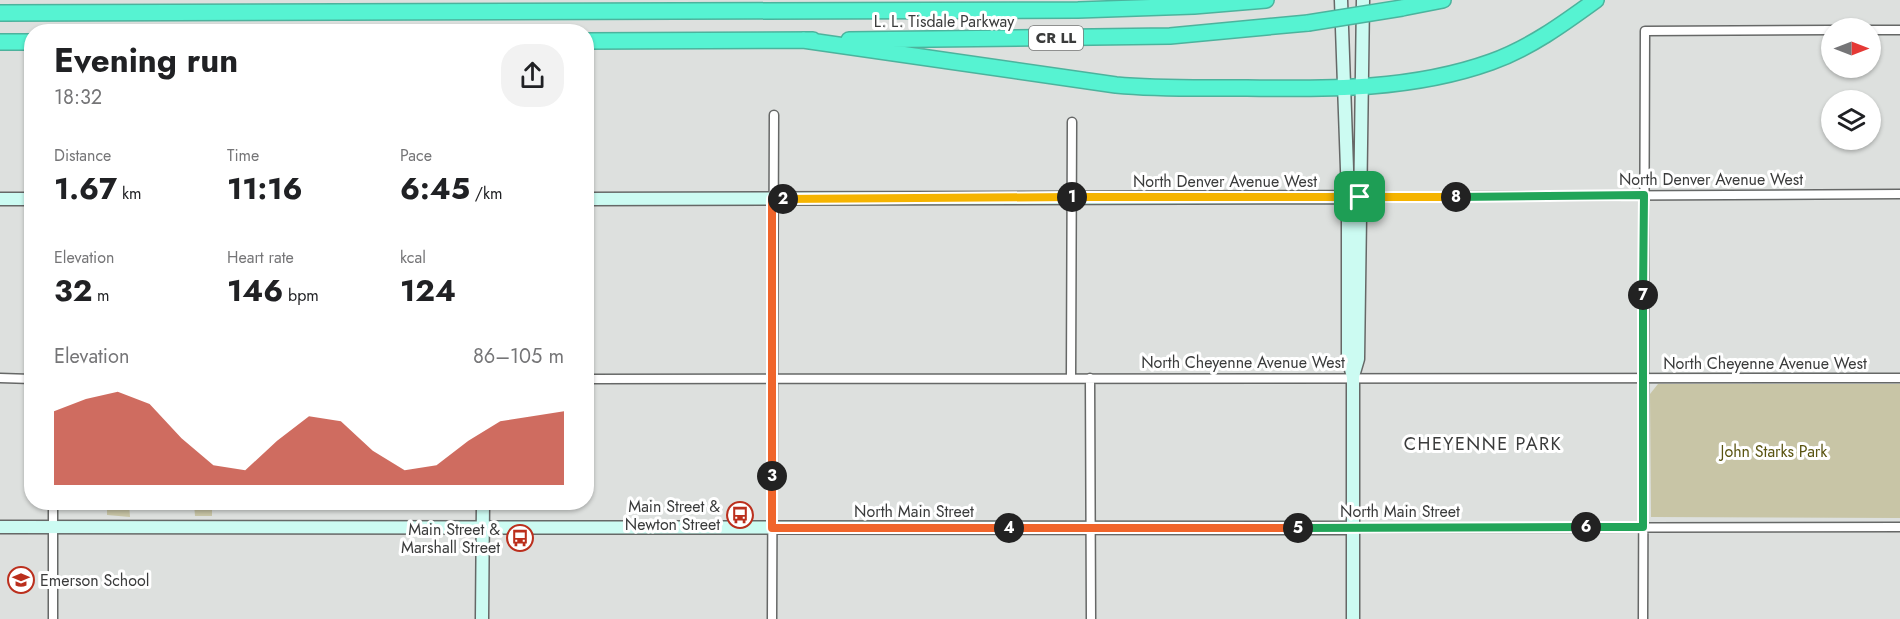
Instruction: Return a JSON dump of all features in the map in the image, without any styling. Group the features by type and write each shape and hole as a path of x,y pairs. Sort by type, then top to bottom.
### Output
{"highway":[{"path":"817,12 884,0"},
{"name":"L. L. Tisdale Parkway","path":"0,13 817,12 1127,9 1266,0"},
{"name":"L. L. Tisdale Parkway","path":"594,40 1140,37 1308,23 1443,0"},
{"path":"803,40 1116,85 1158,88 1343,89 1449,74 1492,62 1537,41 1596,0"},
{"path":"0,42 24,42"}],"street":[{"path":"1341,0 1343,89 1354,197"},
{"path":"1353,619 1353,377 1348,358 1354,197 1362,88 1363,0"},
{"path":"1643,619 1642,377 1645,31 1821,30"},
{"path":"1881,30 1900,30"},
{"path":"772,619 774,115"},
{"path":"1071,378 1072,122"},
{"name":"North Denver Avenue West","path":"594,199 1900,194"},
{"path":"0,199 24,199"},
{"path":"0,378 24,379"},
{"path":"1090,378 1091,619"},
{"name":"North Cheyenne Avenue West","path":"594,379 1900,378"},
{"path":"53,510 53,619"},
{"path":"482,619 483,510"},
{"name":"North Main Street","path":"0,527 1900,527"}],"green space":[{"name":"John Starks Park","path":"1658,384 1900,384 1900,518 1651,517 1650,394"},
{"path":"107,510 130,510 130,517 107,515"},
{"path":"195,510 212,510 212,516 195,516"}],"place":[{"name":"Main Street & Newton Street","path":"740,515"},
{"name":"Main Street & Marshall Street","path":"520,538"},
{"name":"Emerson School","path":"21,580"}],"district":[{"name":"CHEYENNE PARK","path":"1483,444"}],"route":[{"path":"1644,195 1643,527 772,528 772,199 1360,197 1644,195"}]}
